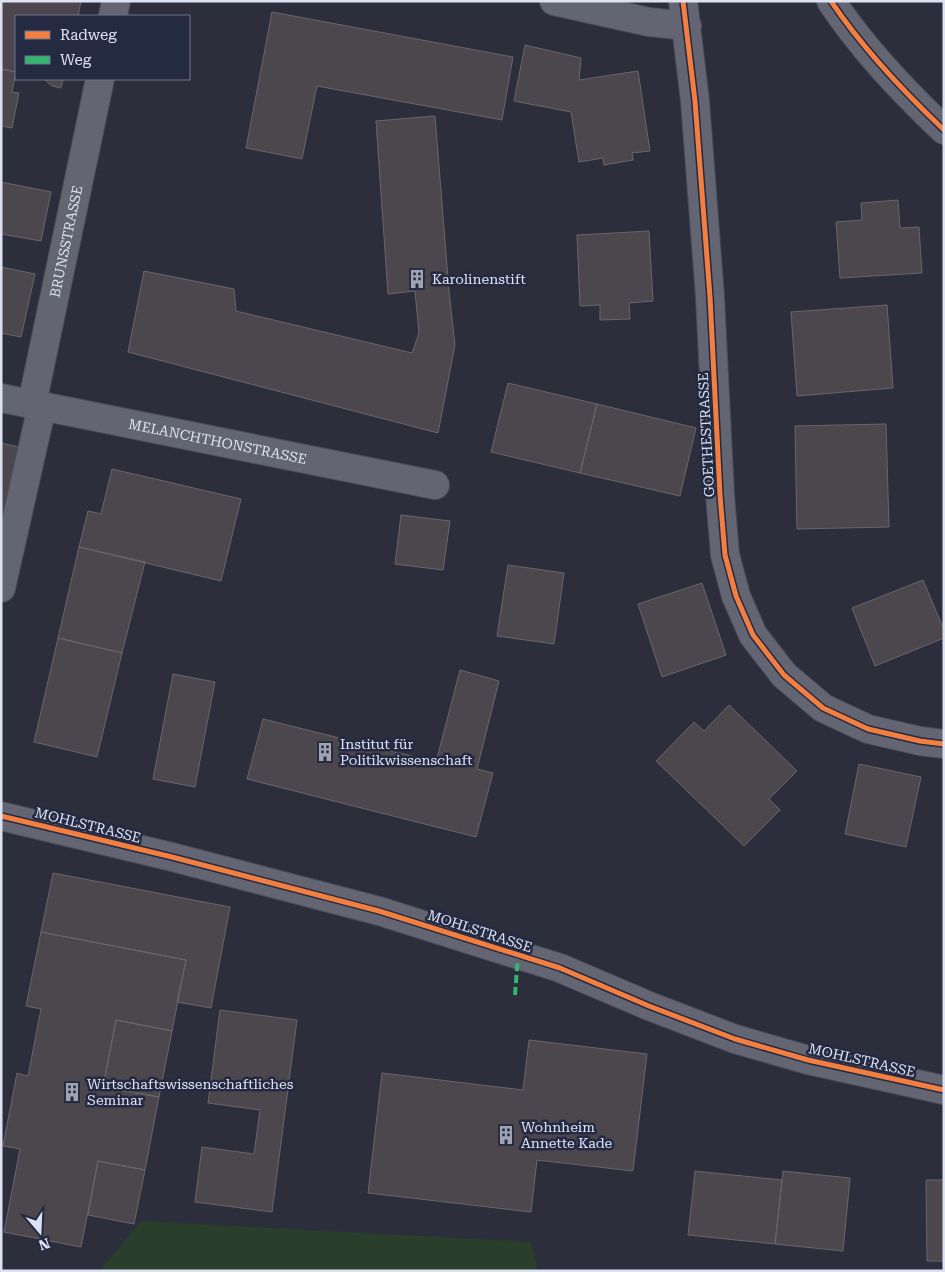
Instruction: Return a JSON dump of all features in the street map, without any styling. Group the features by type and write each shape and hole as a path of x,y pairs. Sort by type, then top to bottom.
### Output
{"street":[{"path":"112,15 116,1"},
{"path":"554,1 648,22 685,14"},
{"path":"831,1 850,30 898,85 944,130"},
{"name":"GOETHESTRASSE","path":"685,14 695,101 710,297 720,495 725,554 736,596 753,635 778,669 823,708 868,729 920,741 944,744"},
{"name":"BRUNSSTRASSE","path":"1,588 100,80"},
{"name":"MELANCHTHONSTRASSE","path":"1,398 435,485"},
{"name":"MOHLSTRASSE","path":"1,816 181,859 379,911 560,968 649,1006 735,1039 818,1062 944,1090"}],"green space":[{"path":"141,1221 531,1242 538,1271 99,1271"}],"building":[{"path":"1,1 81,1 78,15 15,15 15,72 1,69"},
{"path":"272,12 513,57 502,120 317,86 302,159 246,148"},
{"path":"525,45 581,58 579,80 638,71 650,151 632,153 633,160 604,165 603,158 579,162 571,112 514,101"},
{"path":"1,69 15,72 12,92 19,93 12,128 1,126"},
{"path":"45,80 63,80 61,88 52,86"},
{"name":"Karolinenstift","path":"435,116 455,345 438,433 128,352 144,271 234,289 236,311 412,353 419,333 415,291 388,294 376,121"},
{"path":"1,182 51,192 41,241 1,234"},
{"path":"898,200 900,228 919,227 922,273 840,278 836,222 862,220 861,203"},
{"path":"649,231 653,301 629,303 630,319 600,320 600,305 580,306 577,235"},
{"path":"1,267 35,274 21,337 1,333"},
{"path":"887,305 893,388 797,396 791,312"},
{"path":"508,383 597,404 580,473 491,452"},
{"path":"597,404 696,428 680,496 580,473"},
{"path":"886,424 889,527 797,529 795,426"},
{"path":"1,443 19,447 1,537"},
{"path":"112,469 241,499 221,581 79,547 88,511 101,514"},
{"path":"401,515 450,521 443,570 395,564"},
{"path":"79,547 145,562 122,653 58,638"},
{"path":"508,565 564,573 554,644 497,636"},
{"path":"923,580 944,630 944,638 875,666 852,608"},
{"path":"702,583 726,655 662,677 638,604"},
{"path":"58,638 122,653 97,757 34,742"},
{"name":"Institut für Politikwissenschaft","path":"460,670 499,681 477,769 493,773 476,837 247,779 263,719 436,762"},
{"path":"173,674 215,682 195,787 153,779"},
{"path":"729,705 797,771 769,799 780,810 744,846 656,761 694,722 704,731"},
{"path":"859,764 921,777 906,847 845,834"},
{"path":"53,873 230,907 211,1008 177,1002 186,960 41,932"},
{"name":"Wirtschaftswissenschaftliches Seminar","path":"41,932 186,960 172,1031 116,1020 103,1087 159,1097 145,1170 98,1161 81,1247 4,1232 20,1149 3,1146 17,1073 28,1076 41,1009 26,1006"},
{"path":"220,1010 297,1020 272,1212 195,1202 202,1147 254,1154 260,1110 208,1103"},
{"path":"116,1020 172,1031 159,1097 103,1087"},
{"name":"Wohnheim Annette Kade","path":"529,1040 647,1054 633,1171 537,1160 531,1212 368,1193 382,1073 523,1090"},
{"path":"98,1161 145,1170 134,1224 88,1215"},
{"path":"695,1171 782,1180 775,1244 688,1235"},
{"path":"783,1171 850,1178 843,1251 775,1244"},
{"path":"926,1180 944,1180 944,1261 927,1261"}],"marked path":[{"path":"515,995 518,955"}],"cycle path":[{"path":"683,1 695,101 710,297 720,495 725,555 736,596 753,635 784,675 823,708 868,729 920,741 944,744"},
{"path":"831,1 856,36 884,68 944,130"},
{"path":"1,816 172,857 379,911 560,968 649,1006 735,1039 808,1060 944,1090"}],"place":[{"name":"Karolinenstift","path":"417,279"},
{"name":"Institut für Politikwissenschaft","path":"325,752"},
{"name":"Wirtschaftswissenschaftliches Seminar","path":"72,1092"},
{"name":"Wohnheim Annette Kade","path":"506,1135"}]}
